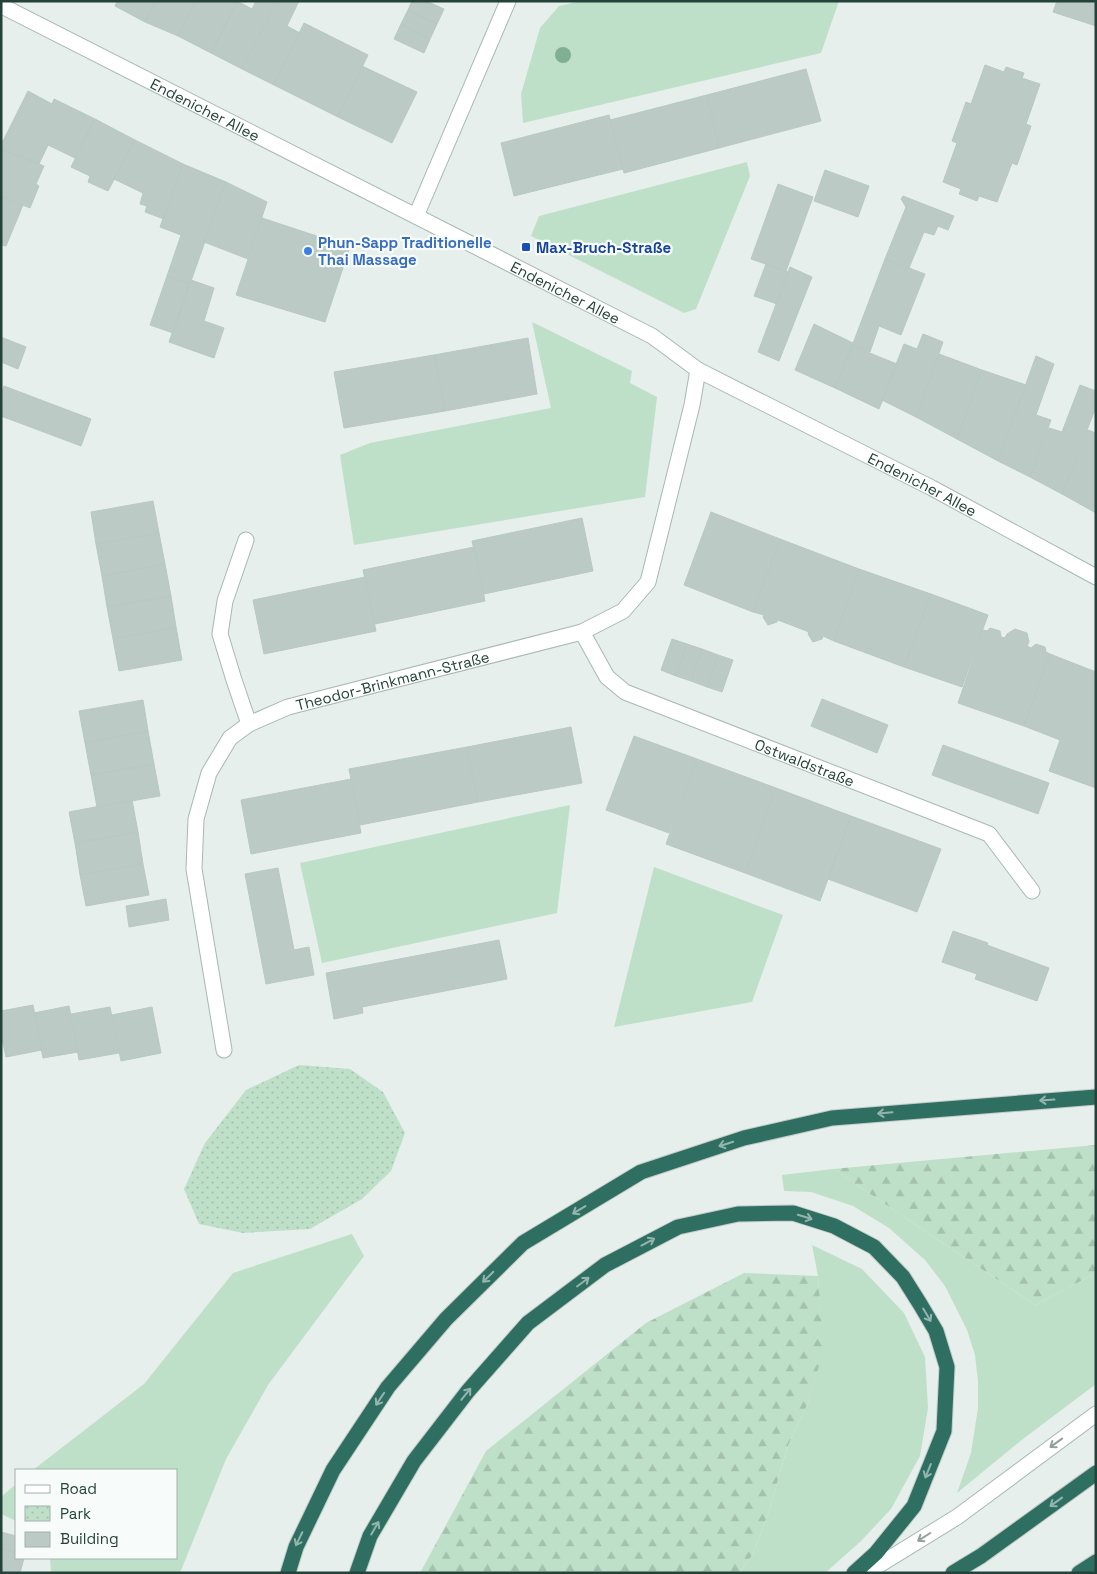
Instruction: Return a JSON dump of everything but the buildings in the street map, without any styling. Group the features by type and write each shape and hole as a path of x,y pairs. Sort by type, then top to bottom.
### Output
{"highway":[{"path":"288,1573 296,1547 333,1470 388,1387 446,1319 522,1243 641,1172 744,1138 832,1118 1096,1097"},
{"path":"356,1573 370,1536 414,1461 468,1391 528,1323 605,1266 678,1227 738,1214 793,1214 834,1226 874,1247 903,1277 936,1331 947,1367 944,1431 914,1506 876,1553 854,1573"},
{"path":"953,1573 981,1556 1096,1473"},
{"path":"1079,1573 1096,1562"}],"street":[{"path":"1,7 3,1"},
{"path":"416,216 508,1"},
{"name":"Endenicher Allee","path":"1,7 652,336 698,370 932,488 1096,577"},
{"name":"Theodor-Brinkmann-Straße","path":"224,1050 194,870 196,819 209,773 230,738 249,724 288,707 582,632 623,611 648,582 692,405 698,370"},
{"path":"246,540 225,601 220,634 249,724"},
{"name":"Ostwaldstraße","path":"582,632 607,677 625,692 989,834 1032,890"},
{"path":"866,1573 956,1517 1096,1414"}],"green space":[{"path":"581,1 839,1 821,53 523,123 521,94 540,28 559,6"},
{"path":"747,162 750,176 696,309 684,313 531,236 539,216"},
{"path":"532,322 632,371 630,383 657,397 645,497 354,545 340,455 370,443 551,408"},
{"path":"570,805 557,913 322,963 300,863"},
{"path":"654,867 783,915 752,1002 614,1027"},
{"path":"299,1065 350,1069 383,1092 405,1133 391,1171 362,1199 310,1229 243,1233 199,1224 184,1189 205,1143 246,1090"},
{"path":"1096,1145 1096,1273 1035,1305 833,1169"},
{"path":"833,1169 1035,1305 1096,1273 1096,1384 1023,1439 957,1493 971,1453 978,1408 978,1381 975,1355 967,1330 945,1286 925,1260 889,1228 853,1206 811,1192 784,1191 782,1175"},
{"path":"352,1234 364,1256 268,1385 226,1459 180,1573 51,1573 50,1559 178,1559 178,1469 34,1469 144,1384 233,1273"},
{"path":"812,1245 862,1269 904,1313 925,1357 928,1408 920,1456 891,1509 860,1542 825,1573 739,1573 753,1554 769,1511 787,1448 808,1403 823,1349 818,1276"},
{"path":"744,1273 818,1276 824,1349 808,1403 787,1448 769,1511 753,1554 739,1573 420,1573 486,1451 646,1323"},
{"path":"15,1485 15,1521 1,1514 1,1497"}],"place":[{"name":"Max-Bruch-Straße","path":"526,247"},
{"name":"Phun-Sapp Traditionelle Thai Massage","path":"308,251"}]}
